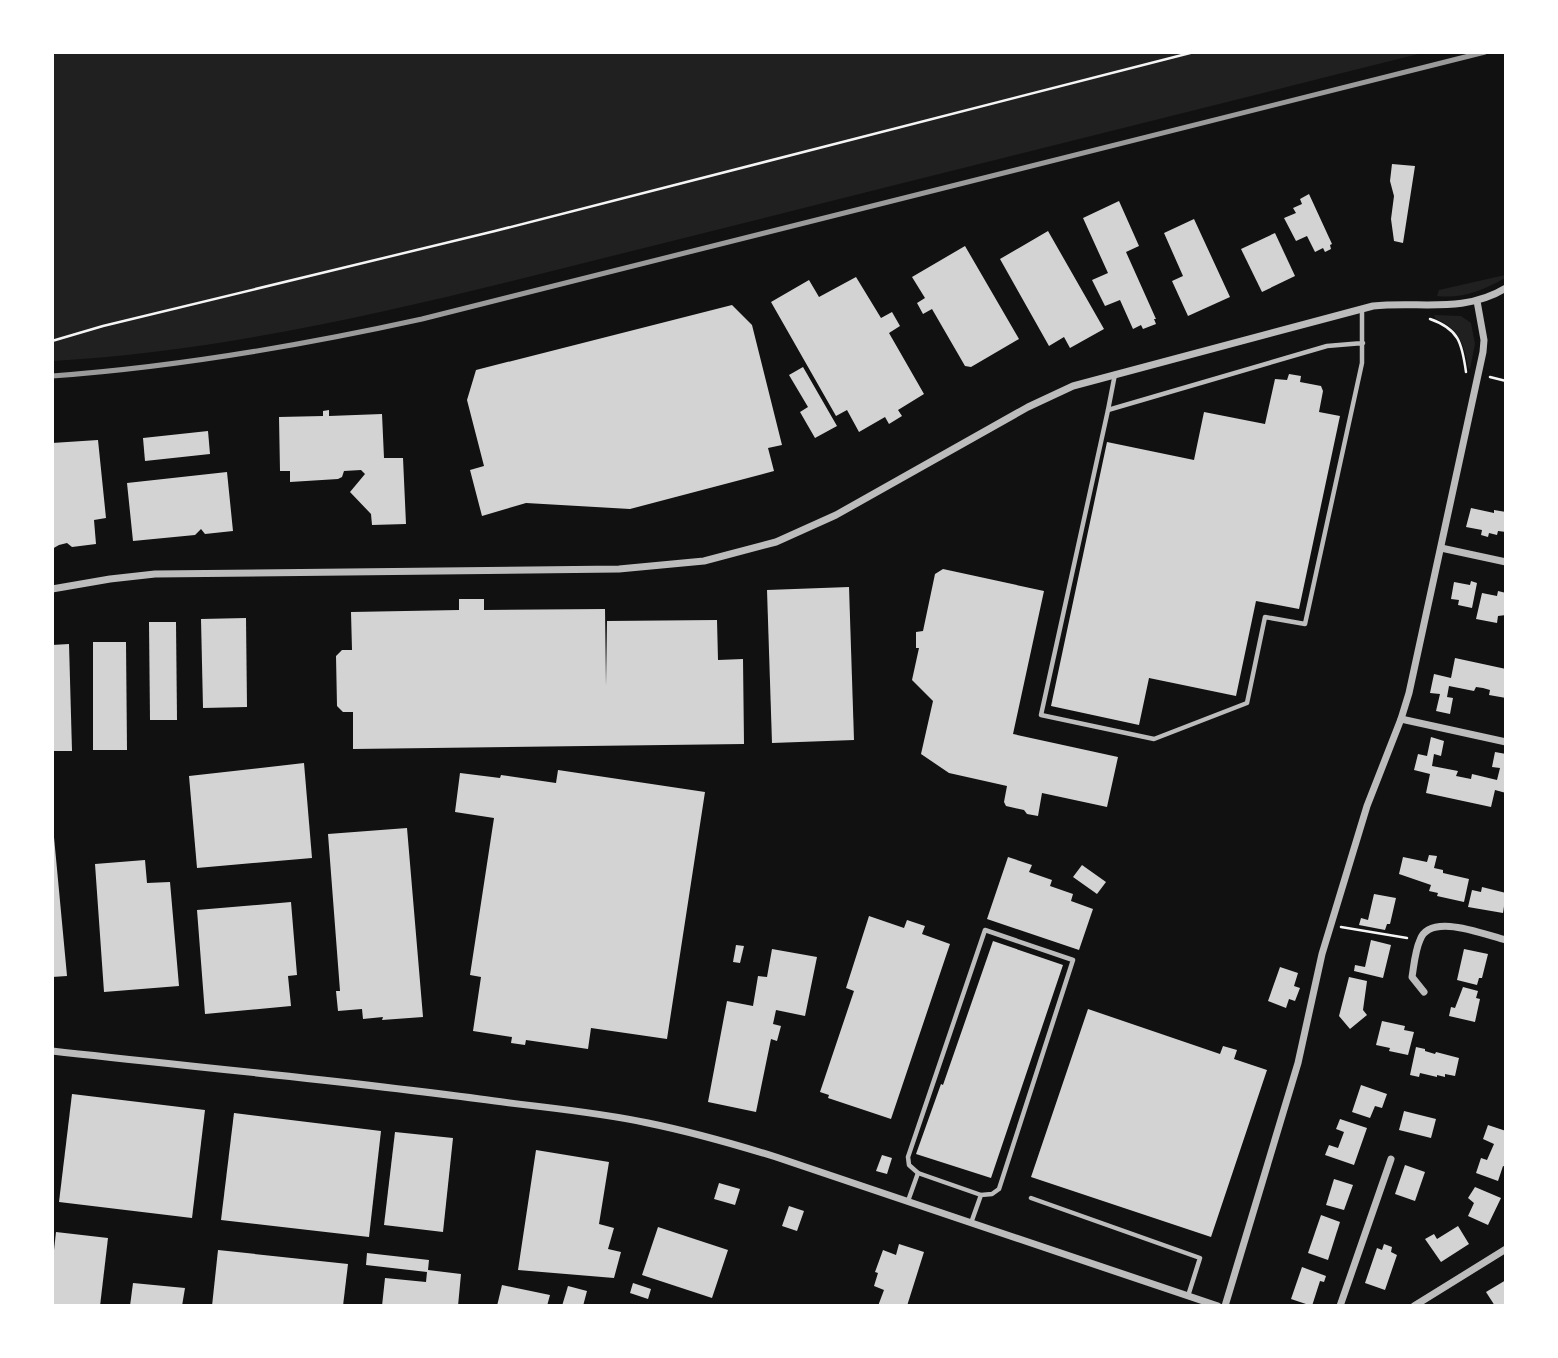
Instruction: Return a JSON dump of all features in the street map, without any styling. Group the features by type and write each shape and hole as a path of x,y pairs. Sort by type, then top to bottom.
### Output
{"street":[{"path":"52,589 155,575 619,569 704,561 776,542 836,515 1028,407 1073,386 1362,309 1402,303 1464,305 1506,288"},
{"path":"1225,1306 1294,1075 1322,954 1367,806 1401,719 1483,352 1484,340 1477,301"},
{"path":"1441,548 1506,562"},
{"path":"1401,719 1506,742"},
{"path":"1424,992 1412,978 1419,940 1426,931 1438,925 1506,940"},
{"path":"52,1051 349,1081 623,1118 713,1138 1218,1306"},
{"path":"1340,1306 1391,1159"},
{"path":"1414,1306 1506,1249"}],"lane":[{"path":"1115,374 1041,715 1154,739 1247,703 1265,617 1305,624 1362,363 1362,309"},
{"path":"1108,410 1327,346 1363,343"},
{"path":"985,930 1073,960 999,1189 992,1194 981,1195 918,1173 909,1166 908,1157 985,930"},
{"path":"908,1201 918,1173"},
{"path":"971,1223 981,1195"},
{"path":"1031,1198 1200,1258 1188,1296"}],"path":[{"path":"52,341 1194,52"},
{"path":"1430,319 1446,325 1456,335 1466,372"},
{"path":"1487,377 1506,380"},
{"path":"1331,925 1419,940"}],"shaded area":[{"path":"53,53 1422,53 363,316 209,344 53,361"},
{"path":"1505,275 1505,278 1472,293 1437,296 1439,290"},
{"path":"1434,315 1461,316 1471,323 1475,344 1470,369 1459,337"}],"building":[{"path":"1392,164 1415,166 1403,243 1394,241 1391,219 1394,196 1390,181"},
{"path":"1309,194 1332,244 1331,249 1325,252 1323,248 1315,252 1307,236 1296,241 1284,218 1296,213 1293,208 1302,204 1300,199"},
{"path":"1119,201 1139,246 1126,252 1156,319 1156,324 1143,329 1141,325 1133,329 1120,300 1105,306 1092,280 1108,273 1083,218"},
{"path":"1194,219 1230,297 1188,316 1172,281 1183,276 1164,233"},
{"path":"1048,231 1104,329 1070,348 1064,337 1049,346 1000,259"},
{"path":"1275,233 1295,276 1262,292 1241,249"},
{"path":"965,246 1019,339 971,367 965,366 932,309 923,314 917,303 925,298 912,277"},
{"path":"856,277 881,318 892,312 900,326 889,333 924,394 898,410 902,416 889,424 885,417 859,432 847,410 836,416 771,302 809,280 819,297"},
{"path":"732,305 752,325 782,445 768,448 774,471 630,509 526,503 482,516 470,470 484,466 467,400 476,370"},
{"path":"803,367 837,426 815,438 800,412 808,407 789,375"},
{"path":"1289,374 1301,376 1300,382 1321,386 1323,391 1319,412 1340,416 1299,609 1256,601 1236,696 1149,678 1139,725 1051,706 1107,442 1194,460 1204,412 1265,424 1275,379 1287,380"},
{"path":"329,410 329,416 382,414 384,458 403,458 406,524 372,525 371,514 350,492 365,474 361,470 344,471 338,479 290,482 290,471 280,471 279,417 323,416 323,411"},
{"path":"208,431 210,454 145,461 143,438"},
{"path":"98,440 106,518 94,520 96,544 72,547 67,543 52,549 52,443"},
{"path":"227,472 233,531 205,534 201,529 195,535 133,541 127,483"},
{"path":"1471,508 1494,513 1494,510 1506,512 1506,532 1498,531 1497,535 1489,533 1488,537 1481,535 1482,530 1466,527"},
{"path":"943,569 1044,591 1013,734 1118,757 1107,807 1042,793 1038,816 1027,814 1024,810 1006,806 1004,802 1007,786 949,773 921,754 933,701 912,680 919,648 916,648 916,632 923,631 935,574"},
{"path":"1471,581 1477,583 1472,608 1458,605 1459,600 1451,599 1454,582 1470,585"},
{"path":"849,587 854,740 772,743 767,590"},
{"path":"1498,591 1506,593 1506,615 1498,616 1497,623 1476,619 1482,593 1497,596"},
{"path":"459,599 484,599 484,610 605,609 606,686 607,621 717,620 718,660 743,659 744,744 353,749 353,712 343,712 337,706 336,656 342,650 352,650 351,612 459,610"},
{"path":"246,618 247,707 203,708 201,619"},
{"path":"149,622 176,622 177,720 150,720"},
{"path":"93,642 126,642 127,750 93,750"},
{"path":"69,644 72,751 52,751 52,645"},
{"path":"1455,658 1506,669 1506,698 1489,695 1490,690 1483,688 1476,687 1474,691 1449,686 1447,697 1453,698 1450,714 1436,711 1440,694 1430,693 1434,674 1451,678"},
{"path":"1431,737 1444,741 1441,756 1434,754 1432,766 1458,771 1456,776 1471,779 1472,774 1497,780 1500,768 1492,767 1495,752 1506,754 1506,793 1495,790 1491,807 1426,793 1430,774 1414,770 1418,754 1427,756"},
{"path":"304,763 312,858 197,868 189,776"},
{"path":"558,770 705,792 667,1039 591,1028 588,1049 526,1040 525,1045 511,1043 512,1037 473,1031 481,977 470,975 494,818 455,812 460,773 500,778 501,775 556,783"},
{"path":"407,828 423,1017 363,1019 362,1009 338,1011 336,991 340,991 328,834"},
{"path":"52,837 67,976 52,977"},
{"path":"1429,855 1437,856 1434,868 1469,879 1464,902 1437,896 1438,893 1429,891 1431,885 1399,874 1403,857 1427,862"},
{"path":"1008,857 1032,865 1029,872 1052,880 1050,886 1073,894 1071,901 1093,909 1079,950 987,919"},
{"path":"145,860 147,883 170,882 179,986 104,992 95,864"},
{"path":"1082,865 1106,882 1097,894 1073,877"},
{"path":"1482,887 1506,893 1503,913 1468,907 1472,890 1481,892"},
{"path":"1374,894 1396,898 1390,924 1387,924 1385,930 1359,925 1361,918 1368,920"},
{"path":"291,902 297,975 288,976 291,1006 205,1014 197,910"},
{"path":"869,916 904,928 907,920 925,926 922,934 950,944 891,1119 828,1098 829,1095 820,1092 854,991 846,988"},
{"path":"1371,940 1391,945 1383,978 1354,971 1355,965 1365,967"},
{"path":"993,941 1063,965 991,1178 916,1154"},
{"path":"736,945 744,946 740,963 733,962"},
{"path":"772,949 817,957 805,1016 776,1010 773,1024 781,1026 777,1041 771,1039 756,1112 708,1102 727,1001 753,1006 758,976 767,977"},
{"path":"1464,949 1488,954 1482,978 1479,978 1477,985 1457,980"},
{"path":"1280,967 1298,973 1294,986 1300,988 1295,1001 1289,999 1286,1008 1268,1001"},
{"path":"1349,977 1367,981 1363,1010 1367,1015 1350,1029 1339,1016"},
{"path":"1463,987 1478,991 1476,998 1480,999 1475,1022 1449,1016 1451,1007 1455,1008"},
{"path":"1088,1009 1220,1054 1223,1046 1237,1050 1234,1059 1267,1070 1211,1237 1031,1177"},
{"path":"1382,1021 1405,1026 1404,1030 1414,1032 1408,1055 1376,1045"},
{"path":"1416,1047 1459,1058 1455,1076 1445,1074 1445,1077 1437,1077 1420,1073 1419,1077 1410,1075"},
{"path":"1361,1085 1387,1094 1382,1108 1375,1106 1370,1118 1352,1112"},
{"path":"72,1094 205,1110 192,1218 59,1202"},
{"path":"1404,1111 1436,1119 1431,1138 1399,1130"},
{"path":"234,1113 381,1131 369,1237 221,1220"},
{"path":"1340,1119 1367,1128 1354,1165 1325,1155 1329,1145 1338,1148 1344,1132 1336,1129"},
{"path":"1488,1125 1506,1131 1506,1167 1503,1166 1498,1181 1476,1173 1481,1158 1487,1160 1494,1144 1483,1139"},
{"path":"395,1132 453,1138 443,1232 384,1225"},
{"path":"536,1150 609,1162 599,1224 614,1228 608,1249 621,1252 614,1278 518,1270"},
{"path":"882,1155 892,1158 887,1174 876,1171"},
{"path":"1405,1165 1425,1172 1415,1201 1395,1194"},
{"path":"1334,1179 1353,1185 1344,1210 1326,1205"},
{"path":"719,1183 740,1189 735,1205 714,1199"},
{"path":"1475,1187 1501,1198 1488,1225 1468,1216 1474,1203 1468,1198"},
{"path":"789,1206 804,1211 797,1231 782,1226"},
{"path":"1321,1215 1340,1222 1328,1260 1308,1253"},
{"path":"1458,1226 1469,1244 1441,1262 1425,1239 1434,1234 1437,1239"},
{"path":"658,1227 728,1250 712,1298 642,1275"},
{"path":"56,1232 108,1238 100,1306 52,1306"},
{"path":"899,1244 924,1252 907,1306 878,1306 884,1290 874,1286 878,1273 875,1272 883,1250 896,1255"},
{"path":"1384,1244 1392,1247 1391,1252 1397,1255 1385,1290 1365,1283 1377,1248 1382,1250"},
{"path":"218,1250 348,1264 343,1306 212,1306"},
{"path":"367,1253 429,1260 428,1270 461,1274 458,1306 382,1306 385,1278 426,1282 427,1272 366,1265"},
{"path":"1302,1267 1326,1276 1324,1282 1320,1281 1312,1306 1291,1299"},
{"path":"1506,1280 1506,1306 1495,1306 1486,1292"},
{"path":"133,1283 185,1288 182,1306 130,1306"},
{"path":"633,1283 651,1289 648,1299 630,1293"},
{"path":"502,1285 550,1295 547,1306 497,1306"},
{"path":"568,1286 587,1291 583,1306 562,1306"}],"railway":[{"path":"52,376 238,354 422,319 1485,52"}]}
